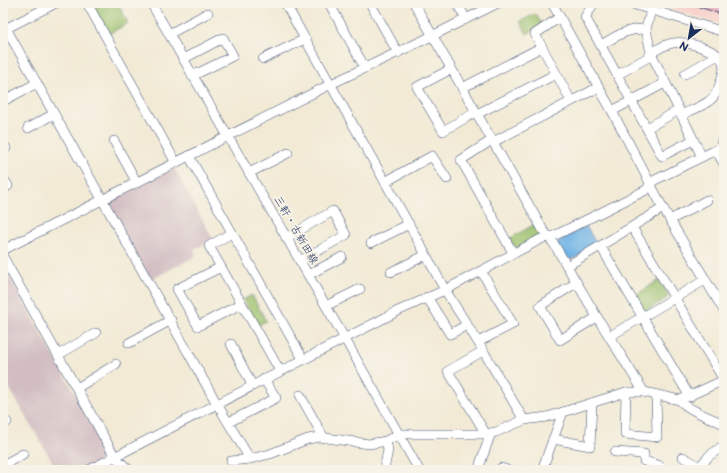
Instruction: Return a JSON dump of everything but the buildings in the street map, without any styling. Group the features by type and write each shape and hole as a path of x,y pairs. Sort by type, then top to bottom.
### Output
{"street":[{"path":"55,3 4,28 171,320 217,404 250,459"},
{"path":"87,3 176,163"},
{"path":"329,3 365,68"},
{"path":"370,3 398,53"},
{"path":"414,3 548,237 644,392"},
{"path":"457,3 466,19"},
{"path":"3,250 331,84 398,53 498,3"},
{"path":"552,3 612,111 663,208 724,311"},
{"path":"594,3 586,17 662,156 693,140"},
{"path":"628,3 724,32"},
{"name":"三軒・古新田線","path":"154,4 168,34 308,274 419,470"},
{"path":"290,4 305,39 445,290 524,420"},
{"path":"651,10 646,29 651,54 702,157"},
{"path":"168,34 208,13"},
{"path":"560,17 535,34 571,101"},
{"path":"601,45 628,30 646,29"},
{"path":"183,58 223,38 233,56 192,76"},
{"path":"263,59 305,39"},
{"path":"617,74 660,47 679,42 710,50 718,55 723,62 723,76 716,95 708,102 647,128"},
{"path":"462,88 542,47"},
{"path":"685,74 718,55"},
{"path":"451,69 417,87 443,131 556,74"},
{"path":"612,111 665,83"},
{"path":"3,101 37,84"},
{"path":"513,253 461,160 493,141 599,87"},
{"path":"28,128 54,114"},
{"path":"724,135 720,148 724,164"},
{"path":"114,141 137,183"},
{"path":"89,470 280,370 345,339 426,297 445,290 541,239 556,235 646,190 653,181 720,148"},
{"path":"249,173 288,153"},
{"path":"189,156 303,359"},
{"path":"386,182 432,156 447,179"},
{"path":"3,178 8,186 3,189"},
{"path":"670,220 707,200"},
{"path":"567,266 663,208"},
{"path":"286,238 333,210 346,236 300,261"},
{"path":"371,243 409,224"},
{"path":"231,461 250,459 270,454 308,439 324,438 369,444 386,441 399,434 488,433 524,420 547,417 626,392 644,392 656,396 680,400 690,397 724,380 632,227"},
{"path":"232,233 208,246 280,370"},
{"path":"600,247 690,397"},
{"path":"391,272 426,255"},
{"path":"3,257 115,457 129,470"},
{"path":"308,274 342,257"},
{"path":"220,267 177,289 198,326 241,304"},
{"path":"480,464 488,433 448,371 513,324 481,271"},
{"path":"610,336 705,280"},
{"path":"576,282 540,306 560,340 597,317"},
{"path":"326,306 360,289"},
{"path":"426,297 450,334 467,325"},
{"path":"129,343 171,320"},
{"path":"58,355 96,334"},
{"path":"230,344 252,385"},
{"path":"77,388 116,364"},
{"path":"229,422 276,398 264,379"},
{"path":"626,392 625,434 657,437 656,396"},
{"path":"300,395 324,438"},
{"path":"680,400 682,404 690,409 724,424"},
{"path":"553,439 590,446 592,403"},
{"path":"542,470 563,412"},
{"path":"384,470 388,450 386,441"},
{"path":"683,457 698,468 709,456 724,445"},
{"path":"615,452 644,454 644,461 658,465 665,470"},
{"path":"3,465 23,454"}],"shaded area":[{"path":"651,3 724,3 724,25"},
{"path":"174,168 213,239 194,250 196,256 150,280 107,206 109,200"},
{"path":"9,276 110,456 83,470 57,470 3,377 3,280"}],"green space":[{"path":"90,3 118,3 128,23 107,35"},
{"path":"536,14 542,25 527,34 520,21"},
{"path":"535,224 540,231 538,236 517,248 513,246 509,239"},
{"path":"659,280 668,294 667,298 645,311 640,310 633,297"},
{"path":"252,295 266,321 257,326 243,300"}],"water":[{"path":"586,226 597,245 571,260 566,259 557,245 559,241"}]}
